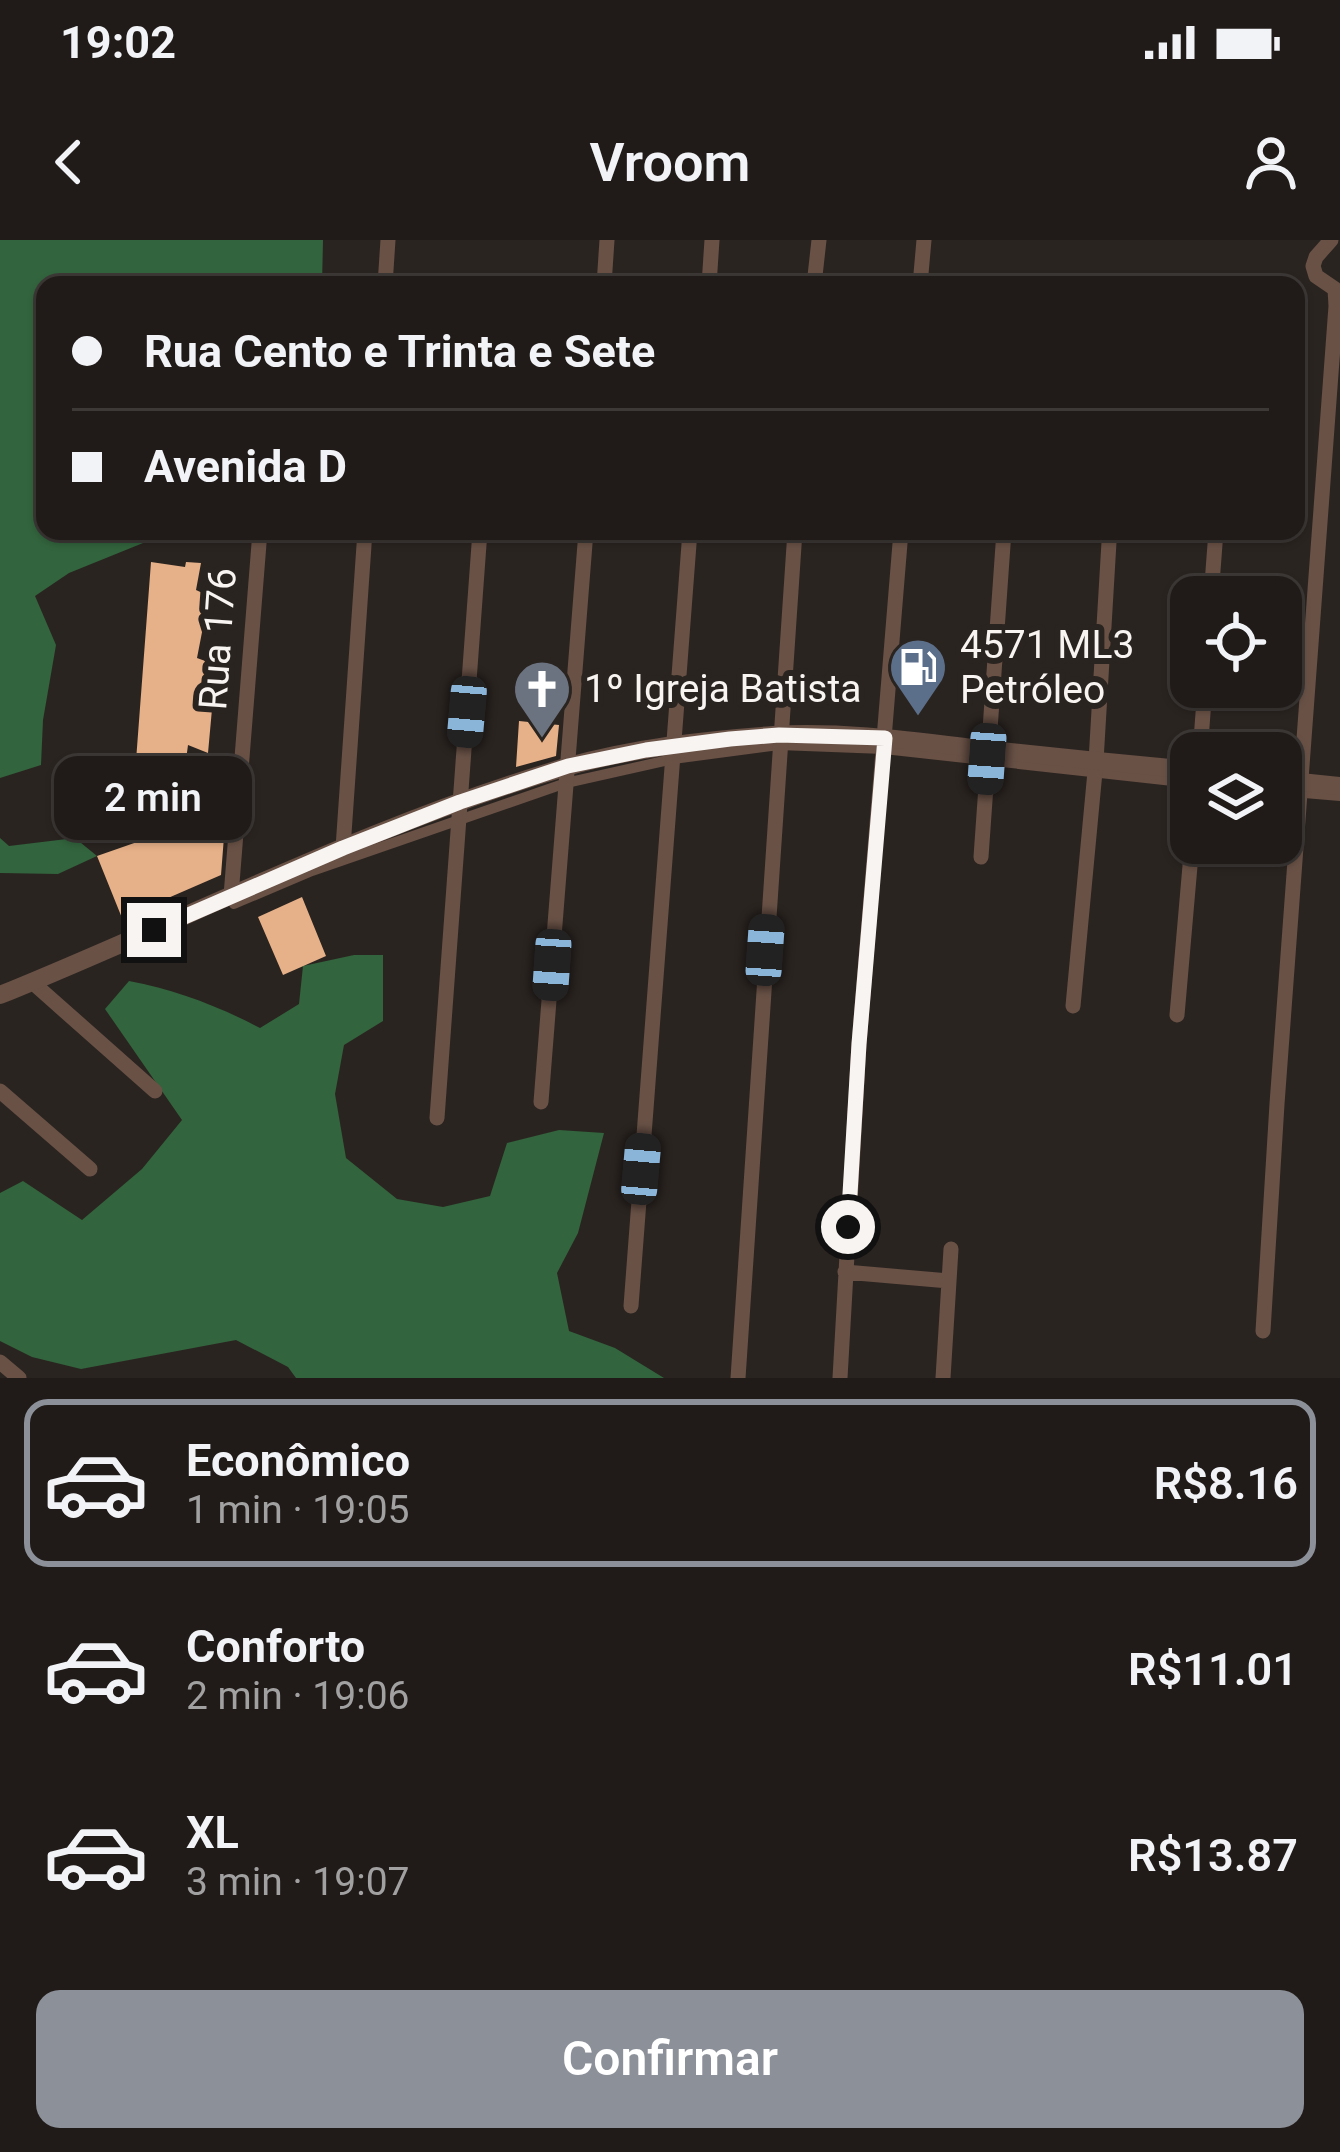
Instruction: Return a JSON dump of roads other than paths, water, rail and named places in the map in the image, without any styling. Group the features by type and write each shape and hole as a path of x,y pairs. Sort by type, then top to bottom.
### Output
{"street":[{"path":"386,276 388,240"},
{"path":"605,276 607,240"},
{"path":"710,276 712,240"},
{"path":"815,276 819,240"},
{"path":"921,276 924,240"},
{"path":"1302,787 1335,289 1316,276 1312,266 1331,240"},
{"name":"Rua 176","path":"233,900 259,540"},
{"path":"343,848 364,540"},
{"path":"437,1118 480,540"},
{"path":"542,1102 585,540"},
{"path":"631,1306 689,540"},
{"path":"738,1378 794,540"},
{"path":"840,1378 859,1044 900,540"},
{"path":"981,857 1003,540"},
{"path":"1213,576 1215,540"},
{"path":"1073,1006 1095,767 1108,542"},
{"path":"233,900 343,848 567,775 673,752 779,740 884,744 1170,780"},
{"path":"1095,767 1170,769"},
{"path":"1302,787 1340,786"},
{"path":"1302,787 1340,796"},
{"path":"0,995 459,811"},
{"path":"1177,1015 1190,864"},
{"path":"1263,1330 1296,864"},
{"path":"32,982 155,1091"},
{"path":"0,1091 90,1169"},
{"path":"943,1378 951,1249"},
{"path":"845,1273 949,1282"},
{"path":"0,1362 19,1378"}],"place":[{"name":"4571 ML3 Petróleo","path":"918,718"},
{"name":"1º Igreja Batista","path":"542,740"}]}
